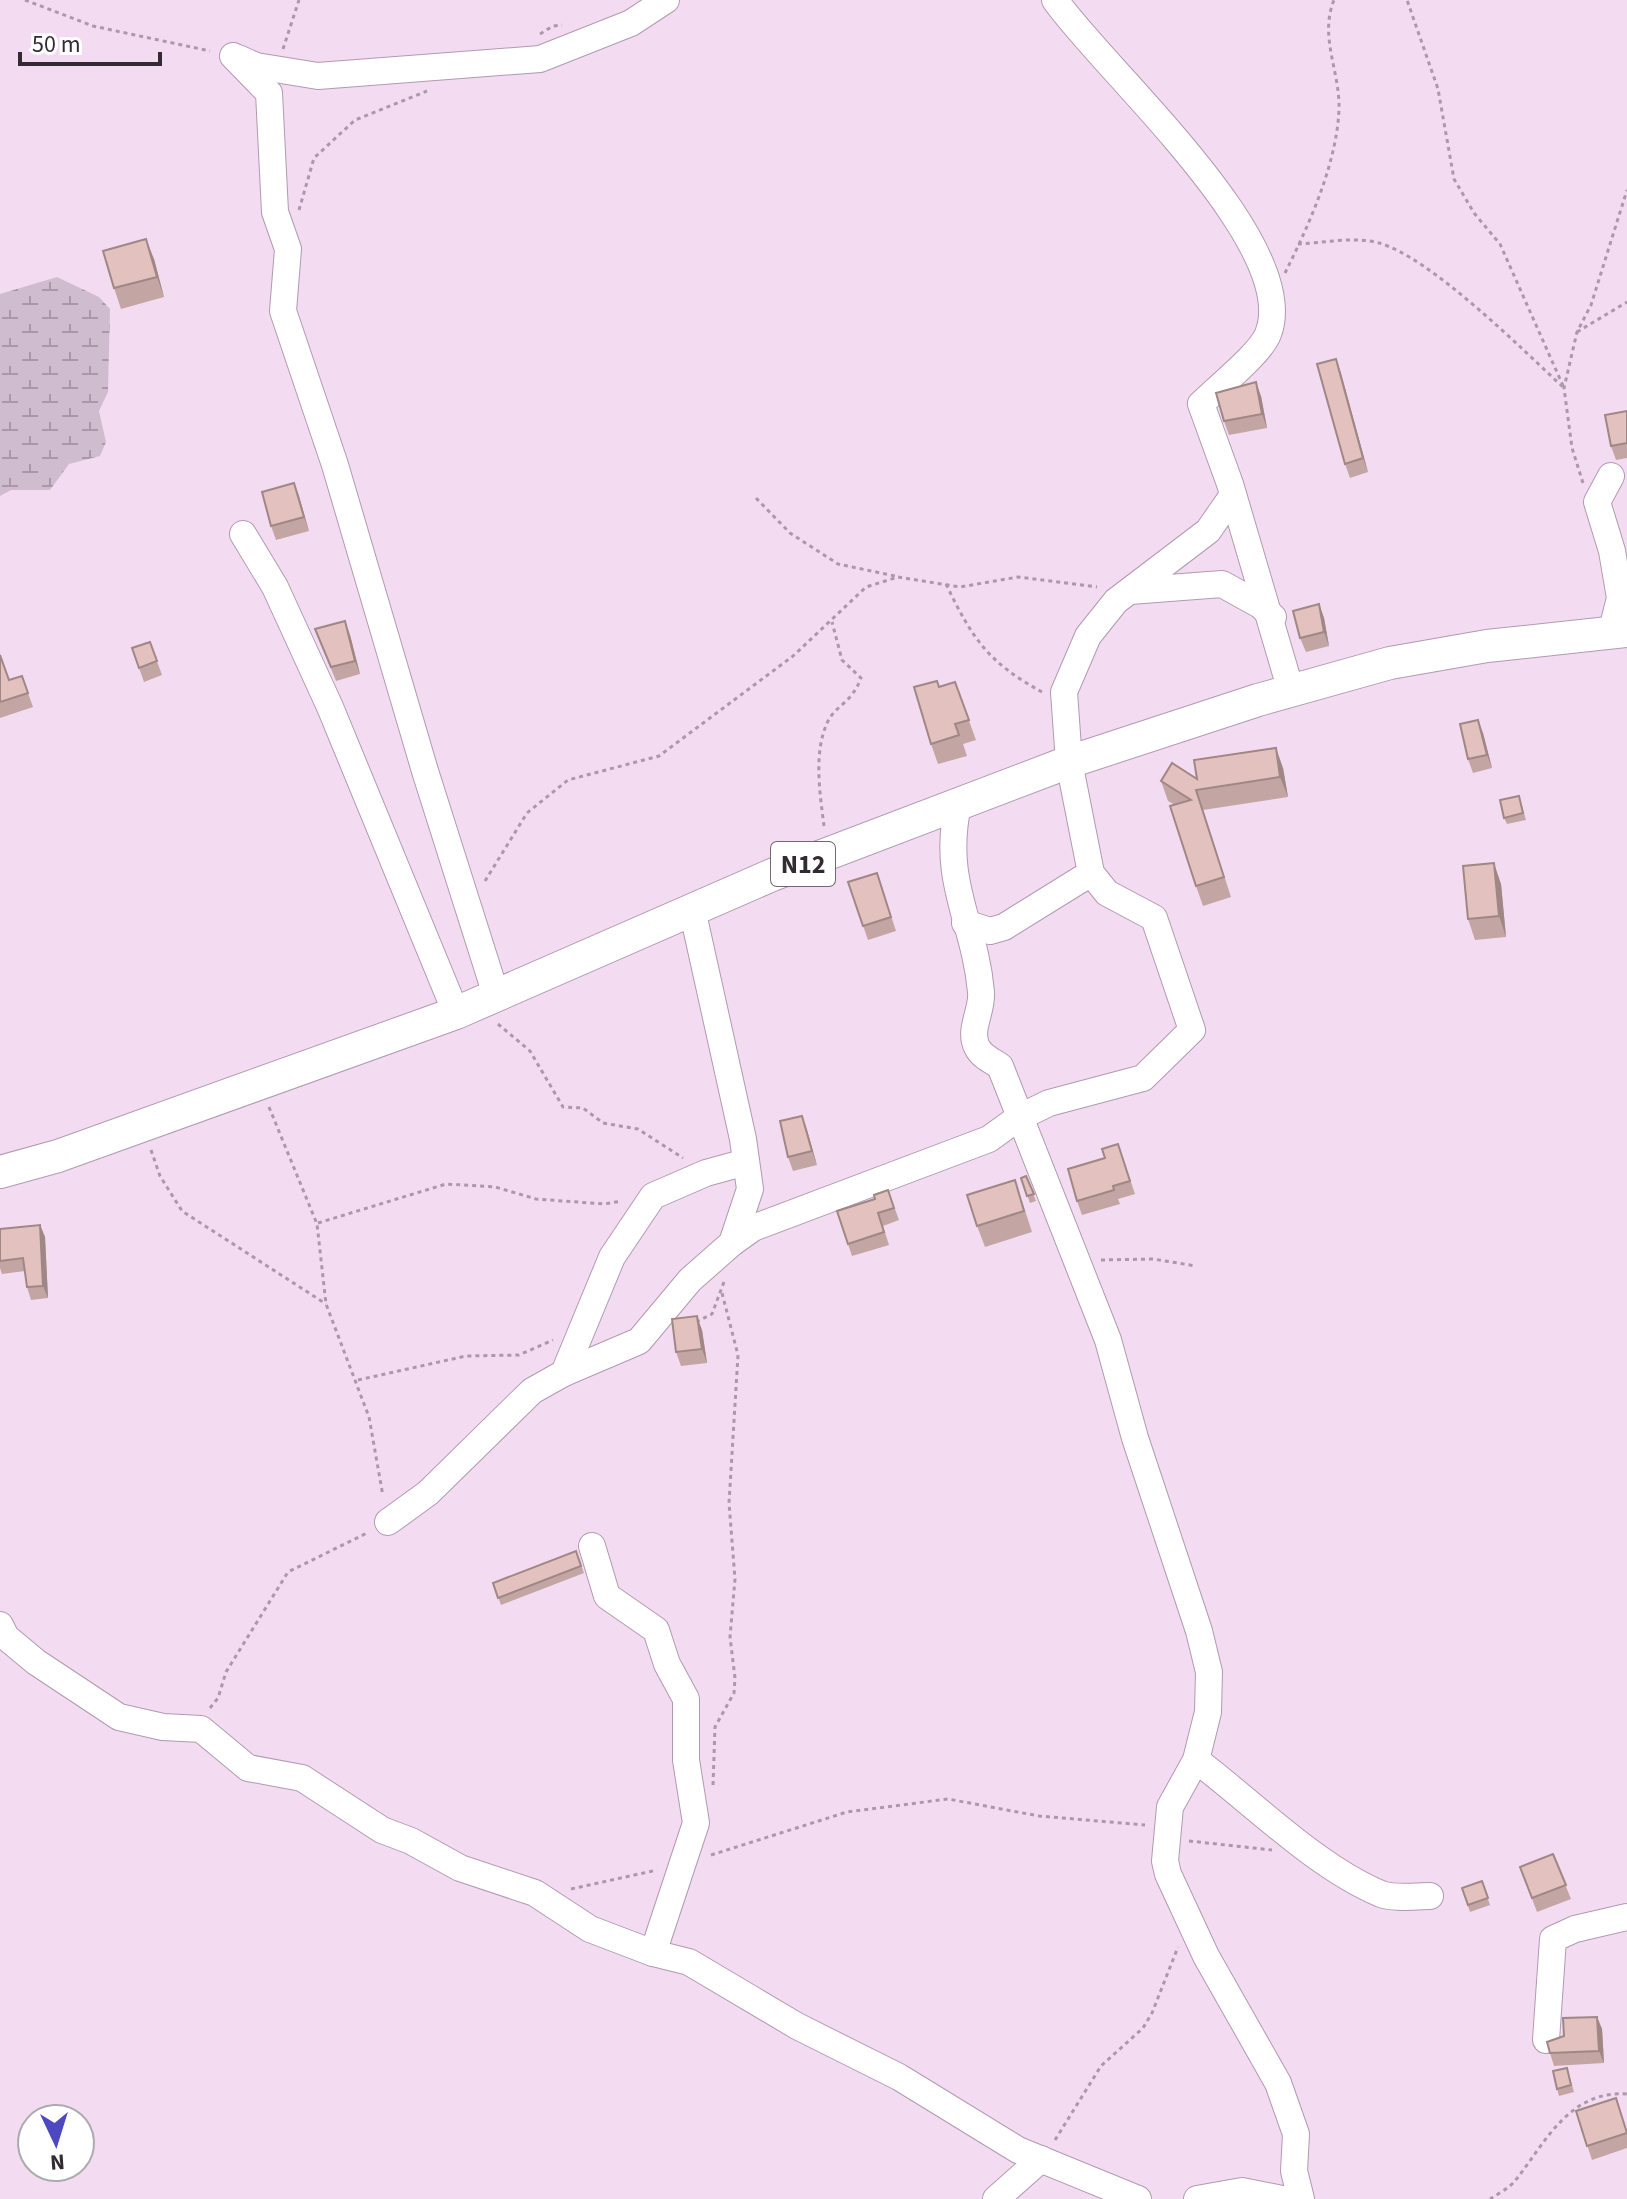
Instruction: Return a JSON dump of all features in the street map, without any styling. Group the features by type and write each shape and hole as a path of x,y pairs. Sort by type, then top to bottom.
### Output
{"main road":[{"name":"N12","path":"0,1172 144,1126 477,1003 692,909 1069,762 1291,691 1390,663 1487,646 1619,633"}],"street":[{"path":"233,56 260,66 318,76 540,59 631,23 666,0"},
{"path":"1055,0 1079,35 1152,109 1233,210 1262,266 1272,301 1269,331 1261,348 1201,404 1277,620 1291,691"},
{"path":"233,56 269,93 275,212 288,249 283,311 335,465 468,907 477,1003"},
{"path":"1611,476 1597,502 1612,551 1620,598 1619,633"},
{"path":"388,1522 428,1493 532,1391 564,1373 639,1341 690,1280 753,1228 989,1139 1018,1118 1049,1103 1143,1078 1192,1030 1154,918 1107,893 1091,873 1069,762 1064,692 1088,636 1116,601 1208,531 1233,495"},
{"path":"243,534 275,587 330,707 477,1003"},
{"path":"1130,591 1222,584 1277,620"},
{"path":"958,805 950,839 953,873 982,994 974,1035 977,1047 1000,1066 1108,1340 1135,1438 1199,1631 1209,1672 1208,1712 1196,1760 1170,1807 1168,1874 1190,1922 1278,2083 1296,2134 1294,2171 1301,2199"},
{"path":"965,923 990,931 1004,927 1091,873"},
{"path":"692,909 750,1189 732,1243"},
{"path":"564,1373 612,1257 653,1196 706,1173 746,1162"},
{"path":"592,1546 607,1596 656,1630 667,1664 686,1699 686,1760 696,1823 653,1953"},
{"path":"0,1625 6,1637 36,1662 119,1717 163,1727 201,1729 248,1768 302,1778 382,1830 411,1841 460,1868 542,1897 590,1929 653,1953 689,1962 797,2026 899,2077 1018,2150 1138,2199"},
{"path":"1196,1760 1312,1851 1383,1895 1430,1896"},
{"path":"1546,2040 1553,1939 1575,1929 1627,1917"},
{"path":"996,2199 1041,2159"},
{"path":"1197,2199 1242,2191 1282,2199"}],"path":[{"path":"25,0 93,26 233,56"},
{"path":"260,66 277,57 286,46 299,0"},
{"path":"1272,301 1320,190 1339,108 1326,19 1334,0"},
{"path":"1407,0 1438,89 1454,179 1474,213 1500,244 1564,388 1581,480 1597,502"},
{"path":"288,249 314,158 355,120 432,89"},
{"path":"1564,388 1577,332 1591,305 1627,190"},
{"path":"1298,244 1374,241 1391,247 1425,267 1514,341 1564,388"},
{"path":"1577,332 1627,302"},
{"path":"756,498 790,533 838,564 960,587 1018,577 1130,591"},
{"path":"468,907 527,813 568,780 659,756 793,656 866,587 898,577"},
{"path":"946,583 984,651 1010,674 1043,692 1066,718"},
{"path":"828,854 820,798 820,751 829,720 854,697 861,678 842,660 832,622"},
{"path":"477,1003 508,1036 530,1051 563,1107 583,1108 603,1123 638,1129 706,1173"},
{"path":"192,1729 218,1698 226,1672 288,1572 388,1522 369,1417 326,1304 317,1224 260,1084"},
{"path":"144,1126 160,1176 182,1211 326,1304"},
{"path":"317,1224 446,1184 495,1187 536,1199 604,1204 653,1196"},
{"path":"1077,1260 1153,1259 1196,1266"},
{"path":"696,1823 711,1796 715,1776 715,1727 734,1693 735,1678 730,1637 735,1579 729,1503 738,1355 722,1293"},
{"path":"357,1380 466,1356 519,1355 583,1328"},
{"path":"542,1897 683,1862 847,1812 948,1799 1039,1816 1168,1828 1191,1843 1255,1850 1312,1851"},
{"path":"1041,2159 1101,2066 1143,2028 1190,1922"},
{"path":"1490,2199 1514,2183 1542,2143 1576,2107 1596,2098 1627,2094"}],"green space":[{"path":"57,277 99,297 110,309 108,392 99,411 106,442 100,456 69,464 50,490 11,490 0,496 0,294"}],"building":[{"path":"146,239 157,277 114,288 103,251"},
{"path":"1336,359 1363,458 1345,464 1317,364"},
{"path":"1256,382 1262,414 1224,421 1216,393"},
{"path":"1627,411 1627,443 1611,446 1605,415"},
{"path":"294,483 304,517 271,526 262,492"},
{"path":"1319,604 1324,632 1300,638 1293,611"},
{"path":"345,621 355,661 331,667 315,629"},
{"path":"150,642 157,661 139,668 132,648"},
{"path":"0,655 9,680 22,676 28,693 0,702"},
{"path":"937,681 939,687 955,682 969,720 955,724 959,735 931,744 914,687"},
{"path":"1478,720 1487,755 1468,759 1460,724"},
{"path":"1276,748 1280,777 1196,790 1224,877 1196,886 1170,806 1191,800 1161,781 1172,763 1197,779 1194,760"},
{"path":"1519,796 1523,813 1504,818 1500,800"},
{"path":"1494,863 1499,916 1468,919 1463,866"},
{"path":"877,873 891,917 863,926 848,882"},
{"path":"802,1116 812,1151 788,1157 780,1121"},
{"path":"1118,1144 1130,1181 1113,1186 1114,1190 1077,1201 1068,1169 1105,1158 1102,1149"},
{"path":"1026,1176 1034,1194 1027,1196 1021,1178"},
{"path":"1015,1180 1024,1211 977,1226 967,1195"},
{"path":"888,1190 894,1208 878,1213 884,1232 848,1244 837,1211 875,1199 874,1195"},
{"path":"40,1225 43,1286 27,1287 23,1258 0,1261 0,1229"},
{"path":"697,1316 702,1349 676,1352 672,1319"},
{"path":"576,1551 581,1566 498,1598 493,1583"},
{"path":"1553,1854 1566,1885 1532,1898 1520,1867"},
{"path":"1482,1881 1488,1898 1468,1905 1462,1888"},
{"path":"1597,2017 1599,2051 1550,2053 1547,2042 1564,2036 1563,2018"},
{"path":"1567,2068 1571,2085 1557,2089 1553,2071"},
{"path":"1616,2098 1627,2133 1587,2146 1576,2111"}]}
